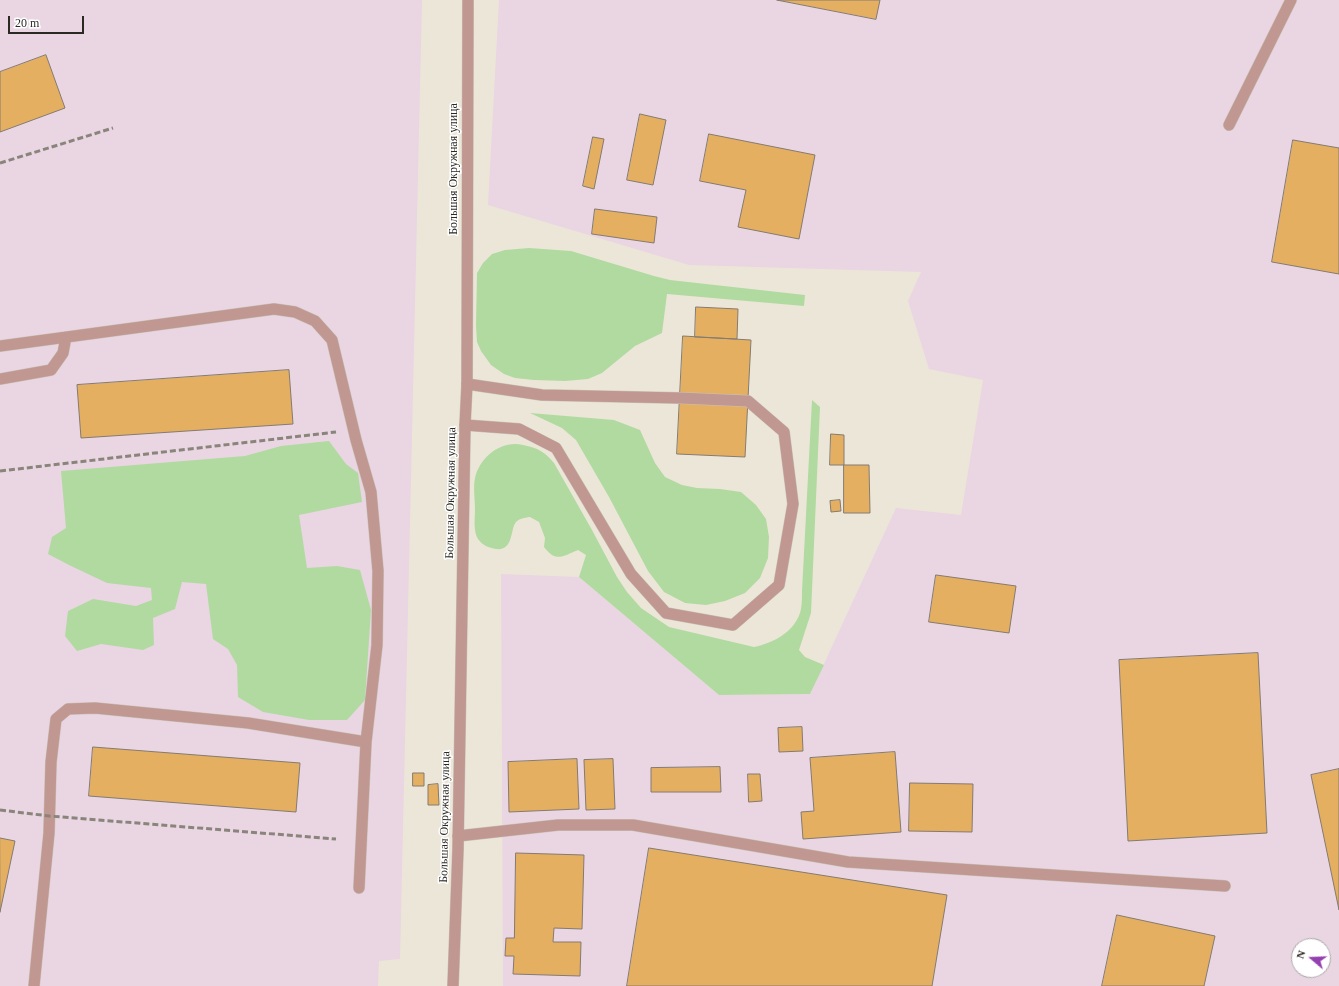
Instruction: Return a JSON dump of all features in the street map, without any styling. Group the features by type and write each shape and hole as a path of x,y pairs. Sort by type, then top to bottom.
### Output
{"street":[{"name":"Большая Окружная улица","path":"453,986 458,836 467,384 468,0"},
{"path":"1229,125 1291,0"},
{"path":"0,346 274,309 295,312 315,321 332,340 356,440 371,492 378,571 377,646 366,742 359,888"},
{"path":"0,379 51,370 63,353 66,337"},
{"path":"465,425 519,429 556,448 631,574 666,613 733,625 779,585 793,504 784,432 748,401 542,395 467,384"},
{"path":"34,986 49,834 51,762 56,719 68,709 95,708 248,723 366,742"},
{"path":"458,836 558,825 633,825 848,862 1225,886"}],"shaded area":[{"path":"0,0 422,0 400,959 379,961 378,986 0,986"},
{"path":"499,0 1339,0 1339,986 503,986 501,574 579,577 719,695 810,694 896,508 961,515 983,380 929,369 908,301 921,272 689,265 488,205"}],"green space":[{"path":"529,248 571,251 670,280 805,295 804,306 667,294 662,333 635,346 602,373 588,379 565,381 515,378 504,374 491,365 481,351 477,342 477,273 483,263 492,254 505,250"},
{"path":"812,400 820,407 811,613 799,650 805,657 824,665 810,694 719,695 579,577 586,555 578,550 564,556 556,557 548,552 544,547 545,538 539,522 530,517 516,522 509,543 502,549 486,546 476,536 474,482 482,463 493,452 507,445 515,444 533,448 544,453 554,463 617,577 627,592 641,608 669,627 754,647 768,643 782,636 793,626 797,620 801,608"},
{"path":"530,413 614,420 640,430 655,463 665,477 682,485 697,488 741,492 756,505 766,519 769,537 768,558 760,578 745,593 725,601 706,605 685,603 664,592 648,571 609,497 576,440 562,428"},
{"path":"329,441 346,464 358,473 362,502 299,515 307,568 337,566 360,570 371,610 365,700 347,720 309,720 263,712 238,697 237,665 228,649 213,639 206,584 182,582 175,609 153,618 154,645 143,650 101,644 77,651 65,636 68,611 93,599 136,606 152,600 151,588 107,583 48,554 52,537 66,528 61,471 245,456 281,446"}],"building":[{"path":"777,0 880,0 876,19"},
{"path":"46,55 65,108 0,132 0,72"},
{"path":"640,114 666,120 653,185 627,180"},
{"path":"709,134 815,155 799,239 738,227 746,190 700,181"},
{"path":"593,137 604,139 594,189 583,186"},
{"path":"1293,140 1339,148 1339,274 1272,262"},
{"path":"595,209 657,217 654,243 592,234"},
{"path":"696,307 738,309 737,339 695,337"},
{"path":"683,336 751,340 745,457 677,454"},
{"path":"289,370 293,424 81,438 77,385"},
{"path":"831,434 844,435 844,465 830,465"},
{"path":"844,465 869,465 870,513 844,513"},
{"path":"840,500 841,511 831,512 830,501"},
{"path":"936,575 1016,586 1009,633 929,622"},
{"path":"1258,653 1267,833 1128,841 1119,660"},
{"path":"802,727 803,751 779,752 778,728"},
{"path":"93,747 300,763 296,812 89,796"},
{"path":"895,752 901,832 803,839 801,812 814,811 810,758"},
{"path":"577,759 579,809 509,812 508,762"},
{"path":"613,759 615,809 586,810 584,760"},
{"path":"720,767 721,792 651,792 651,768"},
{"path":"1339,769 1339,910 1311,775"},
{"path":"413,773 424,773 424,786 413,786"},
{"path":"748,774 760,774 762,801 749,802"},
{"path":"910,783 973,784 972,832 909,831"},
{"path":"438,784 439,805 428,805 428,785"},
{"path":"0,838 15,841 0,912"},
{"path":"649,848 947,895 932,986 627,986"},
{"path":"516,853 584,855 582,929 554,928 553,942 581,942 580,976 513,974 514,956 505,956 506,938 514,938"},
{"path":"1117,915 1215,936 1204,986 1102,986"}],"railway":[{"path":"0,163 113,128"},
{"path":"0,471 336,432"},
{"path":"0,810 49,816 336,839"}]}
